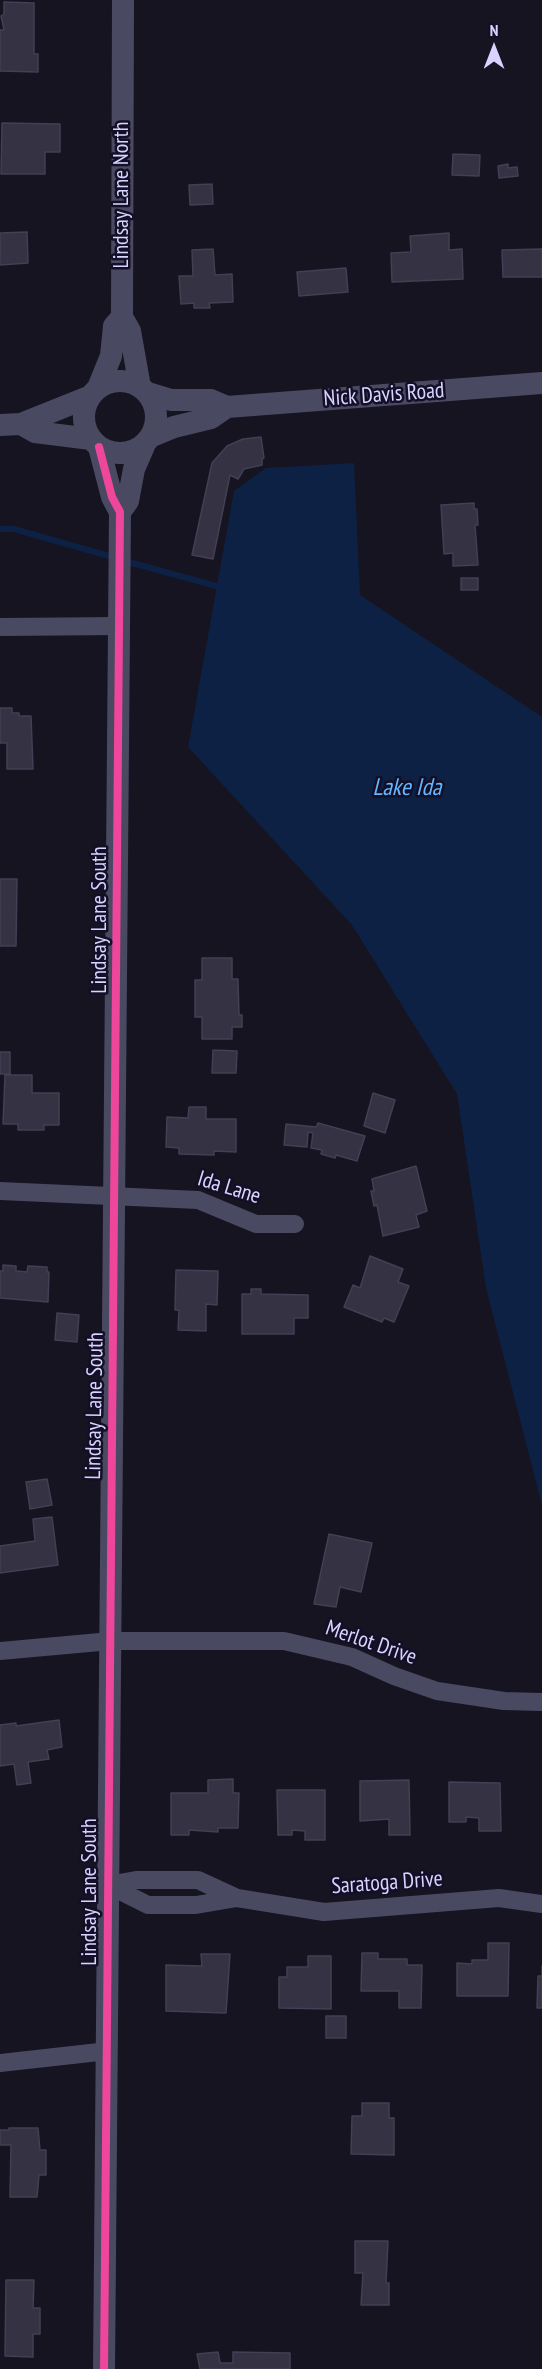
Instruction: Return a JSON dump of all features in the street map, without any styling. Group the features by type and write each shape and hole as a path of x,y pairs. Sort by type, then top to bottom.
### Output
{"street":[{"name":"Lindsay Lane North","path":"123,0 123,317 130,331 144,390"},
{"path":"95,443 83,418 111,356 114,326 123,317"},
{"path":"11,424 120,381 144,390 157,412 157,424 134,469 128,501 120,512"},
{"name":"Nick Davis Road","path":"144,390 171,400 211,400 227,407 542,383"},
{"name":"Nick Davis Road","path":"148,441 174,427 211,418 227,407"},
{"path":"11,424 34,432 95,443 121,454 148,441"},
{"name":"Lindsay Lane South","path":"95,443 112,497 120,512 104,2369"},
{"path":"0,627 119,626"},
{"name":"Ida Lane","path":"0,1191 198,1200 256,1224 295,1224"},
{"name":"Merlot Drive","path":"0,1651 111,1641 284,1641 352,1657 394,1676 437,1691 504,1701 542,1702"},
{"name":"Saratoga Drive","path":"108,1885 136,1880 198,1880 237,1898 324,1912 499,1898 542,1904"},
{"name":"Saratoga Drive","path":"108,1885 147,1905 196,1905 237,1898"},
{"path":"0,2063 108,2051"}],"water":[{"name":"Lake Ida","path":"354,463 360,595 542,717 542,1505 486,1288 457,1094 352,925 188,747 234,491 266,468"}],"building":[{"path":"4,2 34,3 34,54 38,54 38,72 0,71 0,30 4,30 1,16 4,14"},
{"path":"2,123 60,124 60,152 45,152 45,174 1,174"},
{"path":"453,154 480,155 479,176 452,175"},
{"path":"508,164 508,168 517,167 518,176 499,178 498,166"},
{"path":"212,184 213,204 190,205 189,185"},
{"path":"27,232 28,263 0,265 0,233"},
{"path":"449,233 449,250 462,249 463,279 392,282 391,253 411,252 410,236"},
{"path":"213,249 215,275 232,274 233,302 209,303 210,308 194,308 194,303 181,304 179,276 193,276 192,250"},
{"path":"542,249 542,277 503,277 502,250"},
{"path":"346,268 348,292 299,296 297,272"},
{"path":"261,437 264,458 262,465 244,469 238,479 230,475 213,559 192,555 212,463 227,446 243,439"},
{"path":"474,503 474,509 477,509 478,525 475,525 478,565 453,566 453,553 444,554 441,505"},
{"path":"461,578 478,578 478,590 461,590"},
{"path":"0,708 12,708 12,713 19,713 19,716 31,716 33,769 7,769 7,743 0,743"},
{"path":"0,879 17,879 16,946 0,946"},
{"path":"202,958 232,958 232,979 238,979 239,1015 242,1015 242,1027 232,1027 232,1039 202,1039 202,1017 195,1017 195,980 202,980"},
{"path":"213,1050 237,1051 236,1073 212,1073"},
{"path":"0,1052 10,1052 10,1074 0,1074"},
{"path":"5,1075 32,1075 32,1093 59,1093 59,1125 44,1125 44,1130 18,1130 18,1124 3,1124"},
{"path":"373,1093 395,1100 385,1133 364,1126"},
{"path":"189,1107 206,1107 206,1119 236,1119 236,1152 214,1151 214,1155 179,1154 179,1148 166,1147 167,1117 188,1118"},
{"path":"318,1123 365,1136 357,1161 336,1155 335,1158 321,1154 322,1150 311,1148 313,1133 308,1132 307,1147 284,1145 286,1124 316,1127"},
{"path":"416,1166 427,1211 416,1215 419,1227 383,1236 377,1205 374,1206 371,1191 374,1191 372,1179"},
{"path":"370,1256 403,1269 398,1282 409,1286 394,1322 384,1318 382,1322 344,1307 353,1285 360,1288"},
{"path":"3,1265 16,1266 16,1271 27,1272 28,1266 47,1267 47,1272 49,1272 48,1302 0,1298 0,1271 3,1271"},
{"path":"176,1270 218,1271 217,1305 206,1304 206,1331 178,1330 179,1310 175,1310"},
{"path":"251,1289 261,1289 261,1294 308,1295 308,1318 294,1318 294,1334 242,1334 242,1294 251,1294"},
{"path":"57,1313 79,1315 77,1342 55,1340"},
{"path":"47,1479 52,1505 30,1509 26,1482"},
{"path":"52,1517 58,1565 0,1573 0,1546 35,1541 33,1519"},
{"path":"329,1534 372,1543 361,1592 340,1587 336,1607 314,1604"},
{"path":"59,1720 62,1747 47,1750 49,1759 28,1762 31,1783 17,1785 14,1764 0,1766 0,1725 16,1723 16,1726"},
{"path":"233,1779 233,1793 239,1793 238,1828 218,1828 218,1832 189,1830 189,1835 171,1835 171,1793 208,1793 208,1780"},
{"path":"409,1780 410,1835 389,1835 389,1819 360,1821 360,1781"},
{"path":"449,1782 500,1783 501,1831 479,1831 479,1818 466,1817 466,1822 449,1822"},
{"path":"277,1790 325,1790 325,1840 305,1840 305,1831 292,1830 292,1835 278,1835"},
{"path":"488,1943 509,1943 508,1996 457,1996 457,1963 472,1964 472,1960 488,1960"},
{"path":"362,1953 378,1953 378,1959 407,1959 407,1965 422,1965 421,2008 399,2008 399,1991 361,1991"},
{"path":"201,1954 230,1954 226,2013 166,2011 166,1965 202,1966"},
{"path":"308,1956 331,1956 331,2009 279,2008 279,1977 287,1977 287,1967 308,1967"},
{"path":"538,1976 542,1976 542,2008 537,2008"},
{"path":"326,2016 346,2016 346,2038 326,2038"},
{"path":"362,2103 389,2103 389,2118 394,2118 394,2155 351,2154 352,2116 362,2116"},
{"path":"9,2128 38,2128 40,2150 46,2150 46,2175 39,2175 37,2197 10,2197 11,2145 0,2145 0,2130 9,2130"},
{"path":"355,2241 388,2241 386,2283 389,2283 389,2305 361,2305 363,2273 355,2273"},
{"path":"6,2280 34,2280 33,2308 40,2308 40,2334 33,2334 33,2357 5,2356"},
{"path":"218,2352 220,2363 233,2363 233,2352 290,2353 290,2369 200,2369 197,2354"}],"waterway":[{"path":"0,529 14,529 116,558"},
{"path":"125,561 220,587"}],"cycle path":[{"path":"99,447 112,497 120,512 104,2369"}]}
